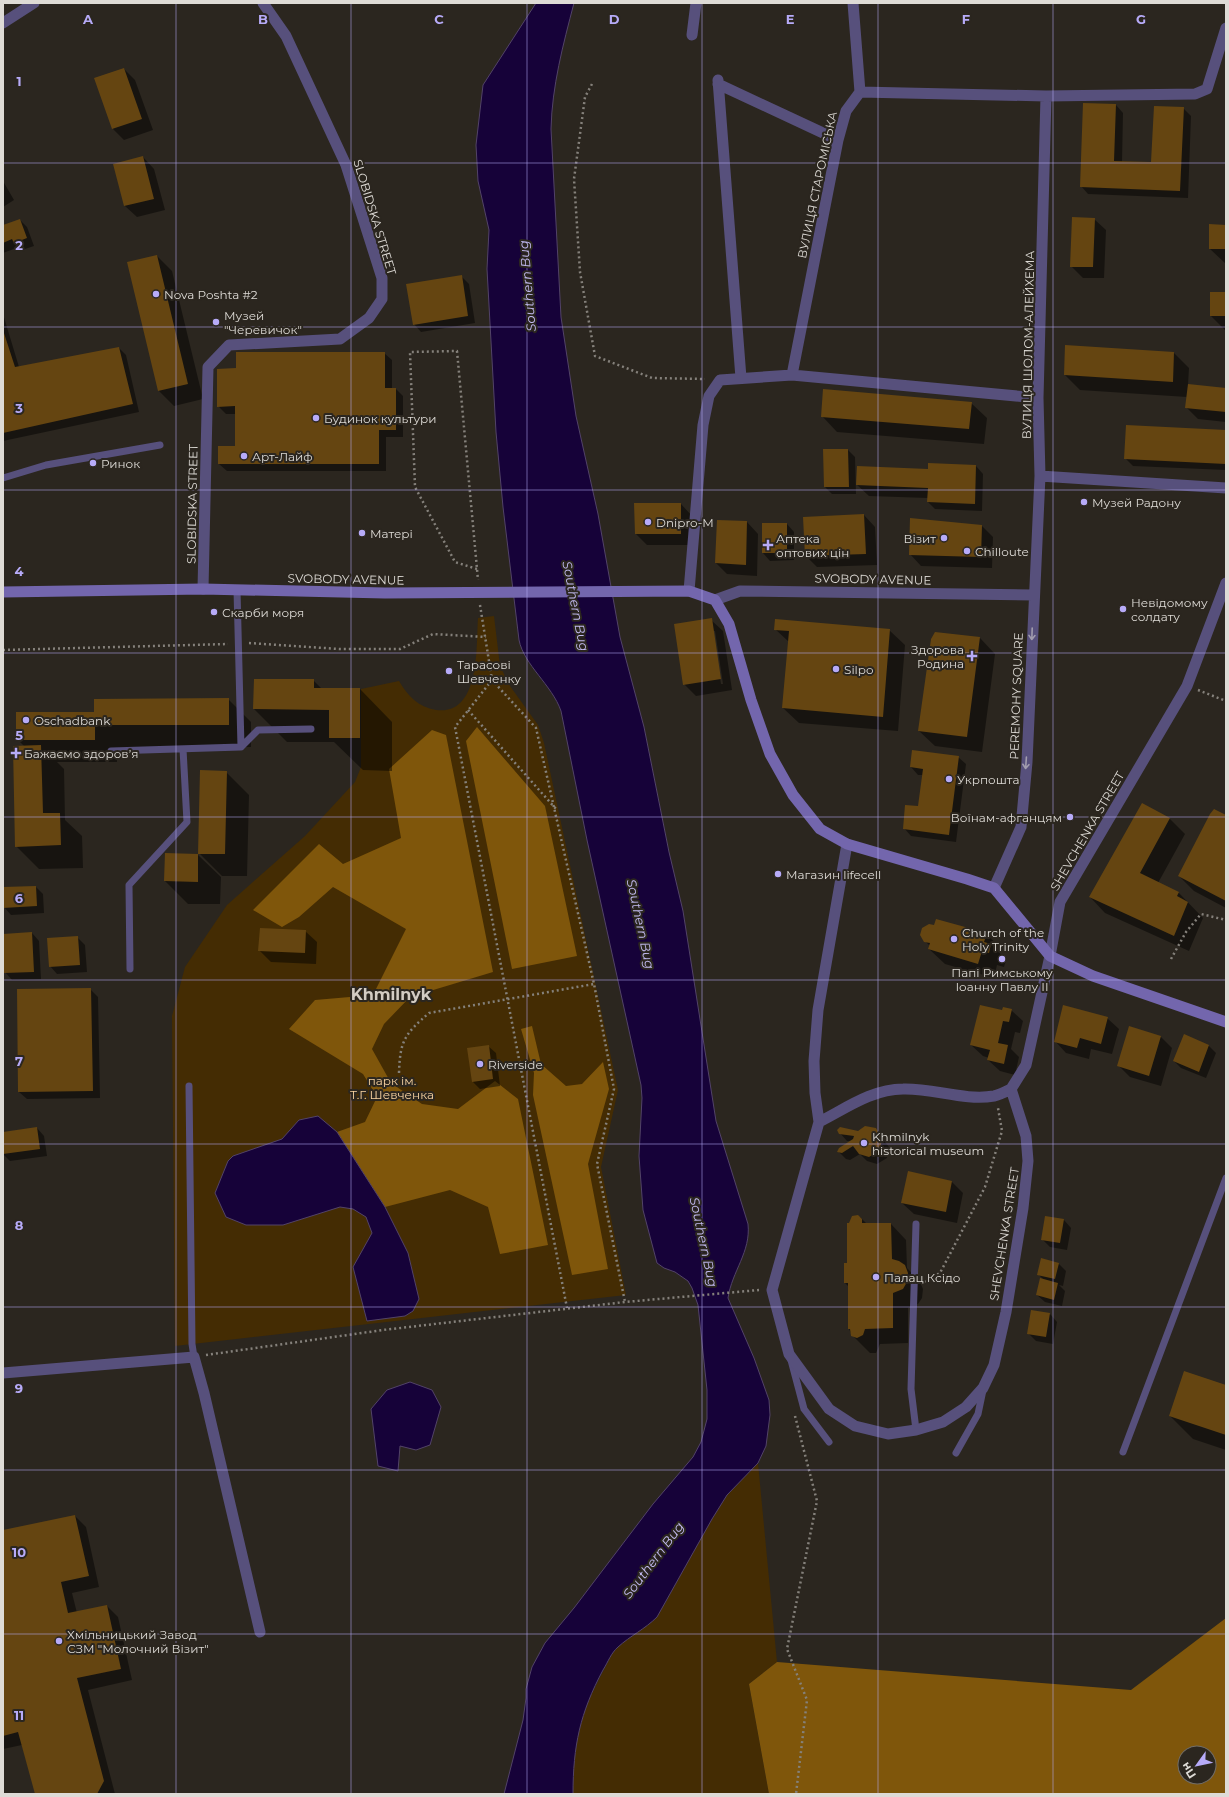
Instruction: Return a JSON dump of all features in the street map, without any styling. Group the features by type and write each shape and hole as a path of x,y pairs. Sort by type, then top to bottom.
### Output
{"main road":[{"name":"SVOBODY AVENUE","path":"3,592 203,589 479,593 689,591 715,600"},
{"path":"715,600 730,624 751,700 770,754 793,795 820,829 847,844 994,888 1050,956 1093,976 1226,1022"}],"street":[{"path":"3,23 34,3"},
{"name":"SLOBIDSKA STREET","path":"203,589 208,367 229,344 340,339 370,318 382,299 382,278 346,166 286,36 263,3"},
{"path":"692,35 696,3"},
{"path":"853,3 860,92 1046,96 1195,94 1207,89 1226,28"},
{"path":"740,378 718,82 838,140"},
{"name":"ВУЛИЦЯ СТАРОМІСЬКА","path":"792,375 838,140 846,111 860,92"},
{"name":"ВУЛИЦЯ ШОЛОМ-АЛЕЙХЕМА","path":"1033,595 1040,476 1038,398 1046,96"},
{"path":"689,591 703,425 709,396 720,380 792,375 1038,398"},
{"path":"1040,476 1226,488"},
{"name":"SHEVCHENKA STREET","path":"819,1122 772,1290 789,1354 829,1409 855,1426 888,1434 916,1430 943,1422 966,1407 983,1388 994,1365 1006,1312 1023,1208 1028,1161 1026,1136 1011,1089 1026,1066 1060,902 1187,686 1226,584"},
{"name":"SVOBODY AVENUE","path":"715,600 740,591 1033,595"},
{"name":"PEREMOHY SQUARE","path":"994,888 1021,827 1027,762 1033,595"},
{"path":"847,844 818,1010 814,1061 815,1093 819,1122 873,1094 902,1088 978,1097 995,1096 1011,1089"},
{"path":"3,1373 194,1357 204,1393 260,1632"}],"lane":[{"path":"3,478 46,465 160,445"},
{"path":"237,590 241,747"},
{"path":"111,751 241,747 258,730 311,729"},
{"path":"130,969 129,885 187,822 183,749"},
{"path":"189,1086 192,1344 194,1357"},
{"path":"1123,1452 1226,1178"},
{"path":"916,1224 911,1389 916,1430"},
{"path":"789,1354 804,1409 829,1442"},
{"path":"956,1453 978,1414 983,1388"}],"path":[{"path":"592,84 585,97 574,179 580,272 595,356 652,378 720,380"},
{"path":"457,351 477,569 455,562 415,487 410,352 457,351"},
{"path":"479,593 492,680 536,728 556,810 594,984 614,1089 597,1164 625,1302"},
{"path":"492,680 455,727 568,1308"},
{"path":"1187,686 1226,701"},
{"path":"468,710 556,810"},
{"path":"1170,959 1186,932 1201,914 1223,918 1226,920"},
{"path":"399,1072 400,1051 409,1031 429,1014 594,984"},
{"path":"914,1288 940,1273 985,1187 1002,1131 995,1096"},
{"path":"194,1357 383,1330 568,1308 749,1290"},
{"path":"795,1408 796,1424 817,1501 787,1649 807,1700 796,1794"}],"green space":[{"name":"парк ім. Т.Г. Шевченка","path":"494,616 500,666 510,686 538,725 544,743 618,1090 601,1167 626,1295 175,1346 172,1016 185,967 227,905 305,836 355,782 361,767 361,689 399,681 414,700 424,706 436,710 451,709 461,702 469,691 476,661 478,618"},
{"path":"477,727 545,806 577,956 512,969 466,741"},
{"path":"432,730 446,735 493,972 410,997 384,1024 372,1049 391,1083 422,1104 458,1109 495,1081 518,1099 548,1245 500,1254 488,1207 450,1190 385,1207 337,1132 365,1122 377,1097 363,1074 289,1029 315,1000 373,995 406,929 333,887 299,917 282,927 253,910 319,844 343,864 401,838 389,769"},
{"path":"532,1026 541,1064 566,1086 582,1084 603,1062 609,1089 588,1164 608,1269 572,1275 533,1095 534,1073 521,1029"},
{"path":"758,1463 777,1662 749,1684 769,1794 573,1794 573,1760 579,1726 587,1703 613,1652 665,1604 688,1558 727,1495"},
{"path":"1226,1618 1226,1794 769,1794 749,1684 777,1662 1131,1690"}],"water":[{"name":"Southern Bug","path":"536,3 574,3 562,50 553,97 551,129 561,317 576,416 598,514 620,637 644,727 669,852 683,911 716,1121 748,1224 747,1244 733,1279 728,1298 754,1358 769,1400 770,1415 766,1446 758,1463 727,1495 657,1617 616,1649 603,1670 583,1715 579,1730 574,1760 573,1794 504,1794 523,1720 526,1689 532,1667 545,1643 574,1608 653,1504 693,1457 701,1442 707,1419 707,1390 698,1305 692,1288 688,1281 675,1272 664,1268 657,1263 643,1210 639,1156 642,1098 641,1085 587,840 561,711 551,692 526,658 519,640 503,507 496,432 487,269 489,230 478,181 476,145 483,85"},
{"path":"318,1116 337,1132 385,1207 408,1253 419,1299 413,1311 405,1316 367,1321 353,1267 372,1233 366,1217 353,1209 340,1207 283,1225 246,1225 226,1217 215,1193 228,1161 233,1156 282,1139 299,1120"},
{"path":"410,1382 432,1390 441,1407 430,1445 416,1450 400,1446 398,1471 378,1466 371,1409 387,1390"}],"building":[{"path":"124,68 142,119 112,129 94,78"},
{"path":"1083,103 1116,104 1114,161 1151,162 1154,106 1184,107 1180,191 1080,187"},
{"path":"143,156 154,199 124,206 113,164"},
{"path":"1072,217 1095,218 1093,267 1070,267"},
{"path":"20,219 27,238 14,243 12,239 3,243 3,225"},
{"path":"1209,224 1226,225 1226,249 1209,249"},
{"path":"157,255 188,384 158,391 127,262"},
{"path":"462,275 468,316 413,325 406,284"},
{"path":"1210,292 1226,292 1226,316 1210,316"},
{"path":"3,330 15,367 119,347 133,404 3,433"},
{"path":"1065,345 1174,352 1173,382 1064,375"},
{"name":"Будинок культури","path":"236,352 385,352 385,388 396,388 396,430 379,430 379,464 218,464 218,446 235,446 235,406 217,407 217,369 236,368"},
{"path":"1188,384 1226,388 1226,412 1185,408"},
{"path":"823,389 972,402 969,429 821,417"},
{"path":"1126,425 1226,430 1226,464 1124,459"},
{"path":"823,449 848,449 849,487 824,487"},
{"path":"928,463 976,465 975,504 927,502 928,488 856,485 857,466 928,469"},
{"path":"634,503 681,503 681,534 635,534"},
{"path":"864,514 866,554 805,556 803,517"},
{"path":"910,518 982,525 981,557 909,555"},
{"path":"717,520 747,521 746,565 715,563"},
{"path":"762,523 787,523 787,553 762,553"},
{"path":"712,618 721,679 683,685 674,624"},
{"name":"Silpo","path":"775,619 890,629 883,717 782,708 789,631 774,630"},
{"path":"935,632 980,637 967,737 918,731 931,639"},
{"path":"254,679 314,679 314,688 360,688 360,738 329,738 329,710 253,709"},
{"path":"229,698 229,725 95,725 95,740 16,740 16,712 94,712 94,699"},
{"path":"41,745 43,813 60,813 61,845 15,847 13,746"},
{"path":"912,750 959,756 949,835 903,829 905,805 918,806 923,769 910,767"},
{"path":"200,770 227,771 225,854 198,854"},
{"path":"1142,803 1170,818 1140,873 1179,892 1177,896 1188,902 1174,936 1089,897"},
{"path":"1214,809 1226,815 1226,901 1178,876"},
{"path":"165,853 198,854 198,882 164,881"},
{"path":"36,886 37,906 3,908 3,887"},
{"name":"Church of the Holy Trinity","path":"936,919 987,933 984,942 991,944 989,953 982,951 978,964 928,949 930,943 924,942 920,935 922,928 929,924 934,925"},
{"path":"260,928 306,930 305,953 258,951"},
{"path":"32,932 34,972 4,973 3,934"},
{"path":"78,936 80,965 49,967 47,938"},
{"path":"91,988 93,1091 18,1092 17,989"},
{"path":"980,1005 1002,1010 1003,1007 1012,1009 1009,1022 1003,1021 998,1043 1008,1045 1004,1064 987,1060 990,1050 970,1045"},
{"path":"1063,1005 1108,1017 1101,1044 1080,1038 1077,1048 1054,1042"},
{"path":"1129,1026 1161,1036 1149,1076 1117,1066"},
{"path":"1184,1034 1209,1045 1199,1072 1173,1061"},
{"name":"Riverside","path":"489,1045 493,1079 472,1082 467,1048"},
{"name":"Khmilnyk historical museum","path":"865,1126 876,1128 882,1139 880,1150 869,1157 859,1154 853,1146 842,1153 837,1152 839,1148 853,1139 854,1136 839,1134 837,1130 840,1127 858,1131"},
{"path":"37,1127 40,1149 3,1154 3,1132"},
{"path":"908,1171 952,1181 946,1212 901,1203"},
{"name":"Палац Ксідо","path":"858,1215 862,1219 862,1223 891,1223 892,1259 905,1265 908,1273 907,1282 903,1289 893,1293 893,1328 865,1329 863,1335 857,1338 851,1336 850,1329 848,1329 848,1283 844,1283 844,1263 847,1263 847,1223 849,1223 852,1216"},
{"path":"1045,1216 1064,1219 1060,1243 1041,1240"},
{"path":"1041,1258 1059,1263 1055,1279 1037,1275"},
{"path":"1040,1278 1058,1283 1054,1300 1036,1295"},
{"path":"1031,1310 1050,1313 1046,1337 1027,1334"},
{"path":"1184,1371 1226,1385 1226,1435 1169,1416"},
{"name":"Хмільницький Завод СЗМ \"Молочний Візит\"","path":"75,1515 89,1576 61,1582 68,1613 107,1605 121,1669 77,1678 104,1781 97,1794 35,1794 18,1732 3,1736 3,1530"}],"place":[{"name":"Nova Poshta #2","path":"156,294"},
{"name":"Музей \"Черевичок\"","path":"216,322"},
{"name":"Будинок культури","path":"316,418"},
{"name":"Арт-Лайф","path":"244,456"},
{"name":"Ринок","path":"93,463"},
{"name":"Музей Радону","path":"1084,502"},
{"name":"Dnipro-M","path":"648,522"},
{"name":"Матері","path":"362,533"},
{"name":"Візит","path":"944,538"},
{"name":"Аптека оптових цін","path":"768,545"},
{"name":"Chilloute","path":"967,551"},
{"name":"Невідомому солдату","path":"1123,609"},
{"name":"Скарби моря","path":"214,612"},
{"name":"Здорова Родина","path":"972,656"},
{"name":"Silpo","path":"836,669"},
{"name":"Тарасові Шевченку","path":"449,671"},
{"name":"Oschadbank","path":"26,720"},
{"name":"Бажаємо здоров’я","path":"16,753"},
{"name":"Укрпошта","path":"949,779"},
{"name":"Воїнам-афганцям","path":"1070,817"},
{"name":"Магазин lifecell","path":"778,874"},
{"name":"Church of the Holy Trinity","path":"954,939"},
{"name":"Папі Римському Іоанну Павлу II","path":"1002,959"},
{"name":"Riverside","path":"480,1064"},
{"name":"Khmilnyk historical museum","path":"864,1143"},
{"name":"Палац Ксідо","path":"876,1277"},
{"name":"Хмільницький Завод СЗМ \"Молочний Візит\"","path":"59,1641"}],"district":[{"name":"Khmilnyk","path":"391,994"}]}
